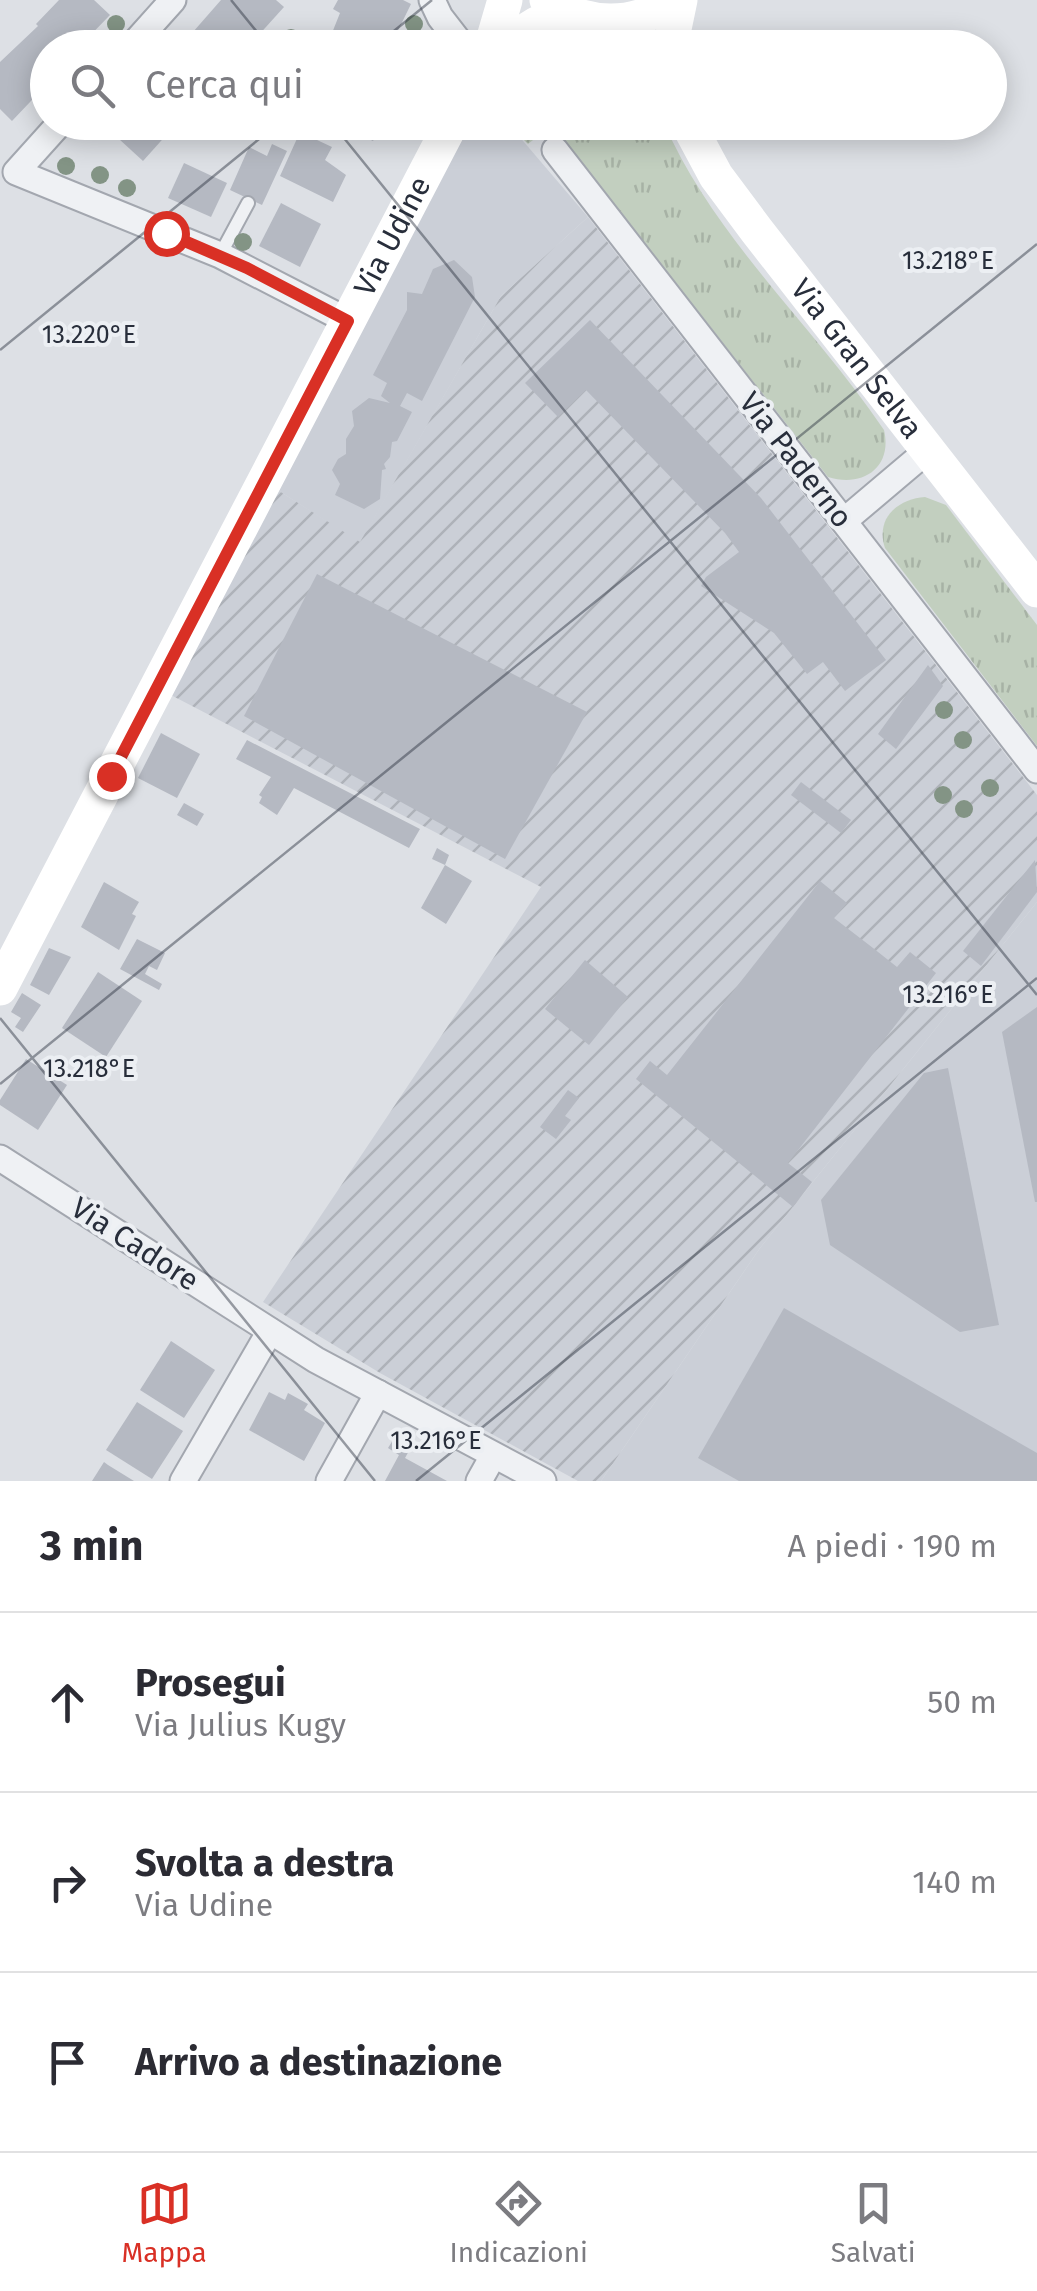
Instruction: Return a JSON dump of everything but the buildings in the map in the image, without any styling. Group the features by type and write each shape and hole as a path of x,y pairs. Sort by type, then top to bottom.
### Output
{"street":[{"path":"146,30 173,0"},
{"path":"432,0 450,30"},
{"path":"498,30 505,0"},
{"path":"630,30 639,18 672,0"},
{"path":"674,30 680,0"},
{"path":"526,30 562,8 614,30"},
{"path":"41,140 8,169 220,255 348,321"},
{"name":"Via Udine","path":"0,988 443,140"},
{"name":"Via Gran Selva","path":"697,140 716,176 757,232 1037,590"},
{"name":"Via Paderno","path":"554,150 1037,770"},
{"path":"844,521 928,450"},
{"name":"Via Cadore","path":"0,1158 270,1330 378,1394 543,1481"},
{"path":"183,1481 270,1330"},
{"path":"329,1481 378,1394"},
{"path":"479,1481 493,1456"}],"lane":[{"path":"220,255 248,204"}],"shaded area":[{"path":"460,140 522,140 588,217 501,296 360,543 276,489"},
{"path":"588,217 1037,795 1037,902 760,1248 601,1481 578,1481 380,1373 263,1302 541,887 167,693 276,489 360,542 501,296"},
{"path":"1037,902 1037,1481 601,1481 760,1248"}],"green space":[{"path":"564,140 672,140 737,243 884,430 884,455 872,472 852,480 828,477"},
{"path":"925,497 946,505 1037,625 1037,746 885,548 883,528 891,512 906,502"}],"route":[{"path":"111,776 348,321 247,268 166,233"}]}
